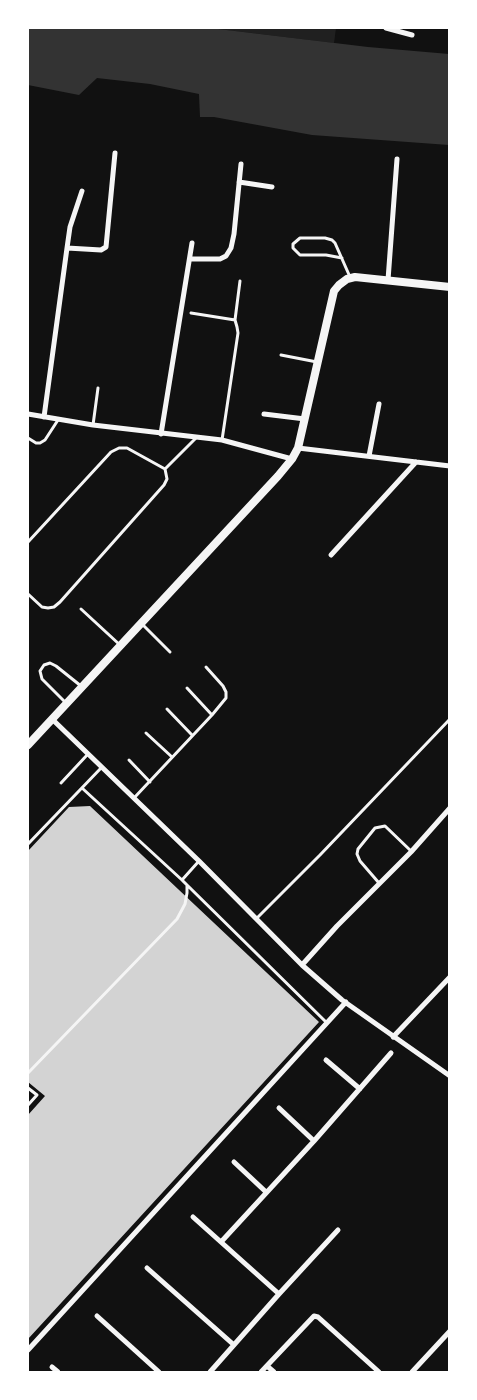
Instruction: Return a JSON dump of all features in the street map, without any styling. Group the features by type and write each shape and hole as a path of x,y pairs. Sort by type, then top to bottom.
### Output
{"street":[{"path":"386,28 412,35"},
{"path":"67,248 101,250 106,247 115,153"},
{"path":"388,280 397,159"},
{"path":"190,258 213,259 226,256 231,248 240,164"},
{"path":"239,182 272,187"},
{"path":"44,417 70,227 82,191"},
{"path":"161,434 192,243"},
{"path":"28,745 292,459 298,448 334,291 339,285 355,277 450,287"},
{"path":"369,456 379,404"},
{"path":"28,414 161,434 222,440 292,459"},
{"path":"264,414 305,419"},
{"path":"298,448 450,466"},
{"path":"331,555 416,462"},
{"path":"52,719 200,861 302,966 393,1037 450,1076"},
{"path":"302,966 337,926 412,852 450,808"},
{"path":"393,1037 450,976"},
{"path":"28,1350 346,1002"},
{"path":"221,1242 314,1141 391,1052"},
{"path":"326,1060 360,1089"},
{"path":"279,1108 314,1141"},
{"path":"234,1162 266,1192"},
{"path":"193,1217 279,1294"},
{"path":"210,1372 338,1230"},
{"path":"147,1268 234,1345"},
{"path":"97,1316 159,1372"},
{"path":"261,1372 314,1316 318,1317 380,1372"},
{"path":"412,1372 450,1331"},
{"path":"266,1366 274,1372"},
{"path":"52,1367 58,1372"}],"lane":[{"path":"342,258 326,255 300,255 293,248 293,244 300,238 325,238 336,243 342,258 350,278"},
{"path":"222,440 238,333 235,320 240,281"},
{"path":"191,313 235,320"},
{"path":"281,355 318,362"},
{"path":"94,425 98,388"},
{"path":"28,438 36,443 45,440 58,420"},
{"path":"165,469 196,438"},
{"path":"28,542 111,452 119,448 127,448 165,469 167,479 164,485 60,602 54,607 48,608 42,606 28,594"},
{"path":"81,609 121,646"},
{"path":"141,624 170,652"},
{"path":"67,703 42,679 40,670 44,665 56,666 82,687"},
{"path":"134,798 226,698 226,692 206,667"},
{"path":"187,688 212,715"},
{"path":"167,709 192,736"},
{"path":"256,919 320,855 450,718"},
{"path":"146,733 172,757"},
{"path":"60,783 88,753"},
{"path":"129,760 150,782"},
{"path":"28,844 102,767"},
{"path":"82,788 182,880 327,1023"},
{"path":"380,885 360,861 357,854 358,849 375,828 385,826 412,852"},
{"path":"182,880 200,861"},
{"path":"28,1073 177,919 185,904 187,885"},
{"path":"28,1088 37,1095 28,1105"}],"shaded area":[{"path":"28,28 210,28 368,47 449,54 449,145 312,135 214,117 200,117 199,94 150,84 97,78 79,95 28,85"},
{"path":"210,28 336,28 334,43"}],"building":[{"path":"90,806 319,1022 28,1339 28,1115 45,1096 28,1082 28,851 69,807"}]}
